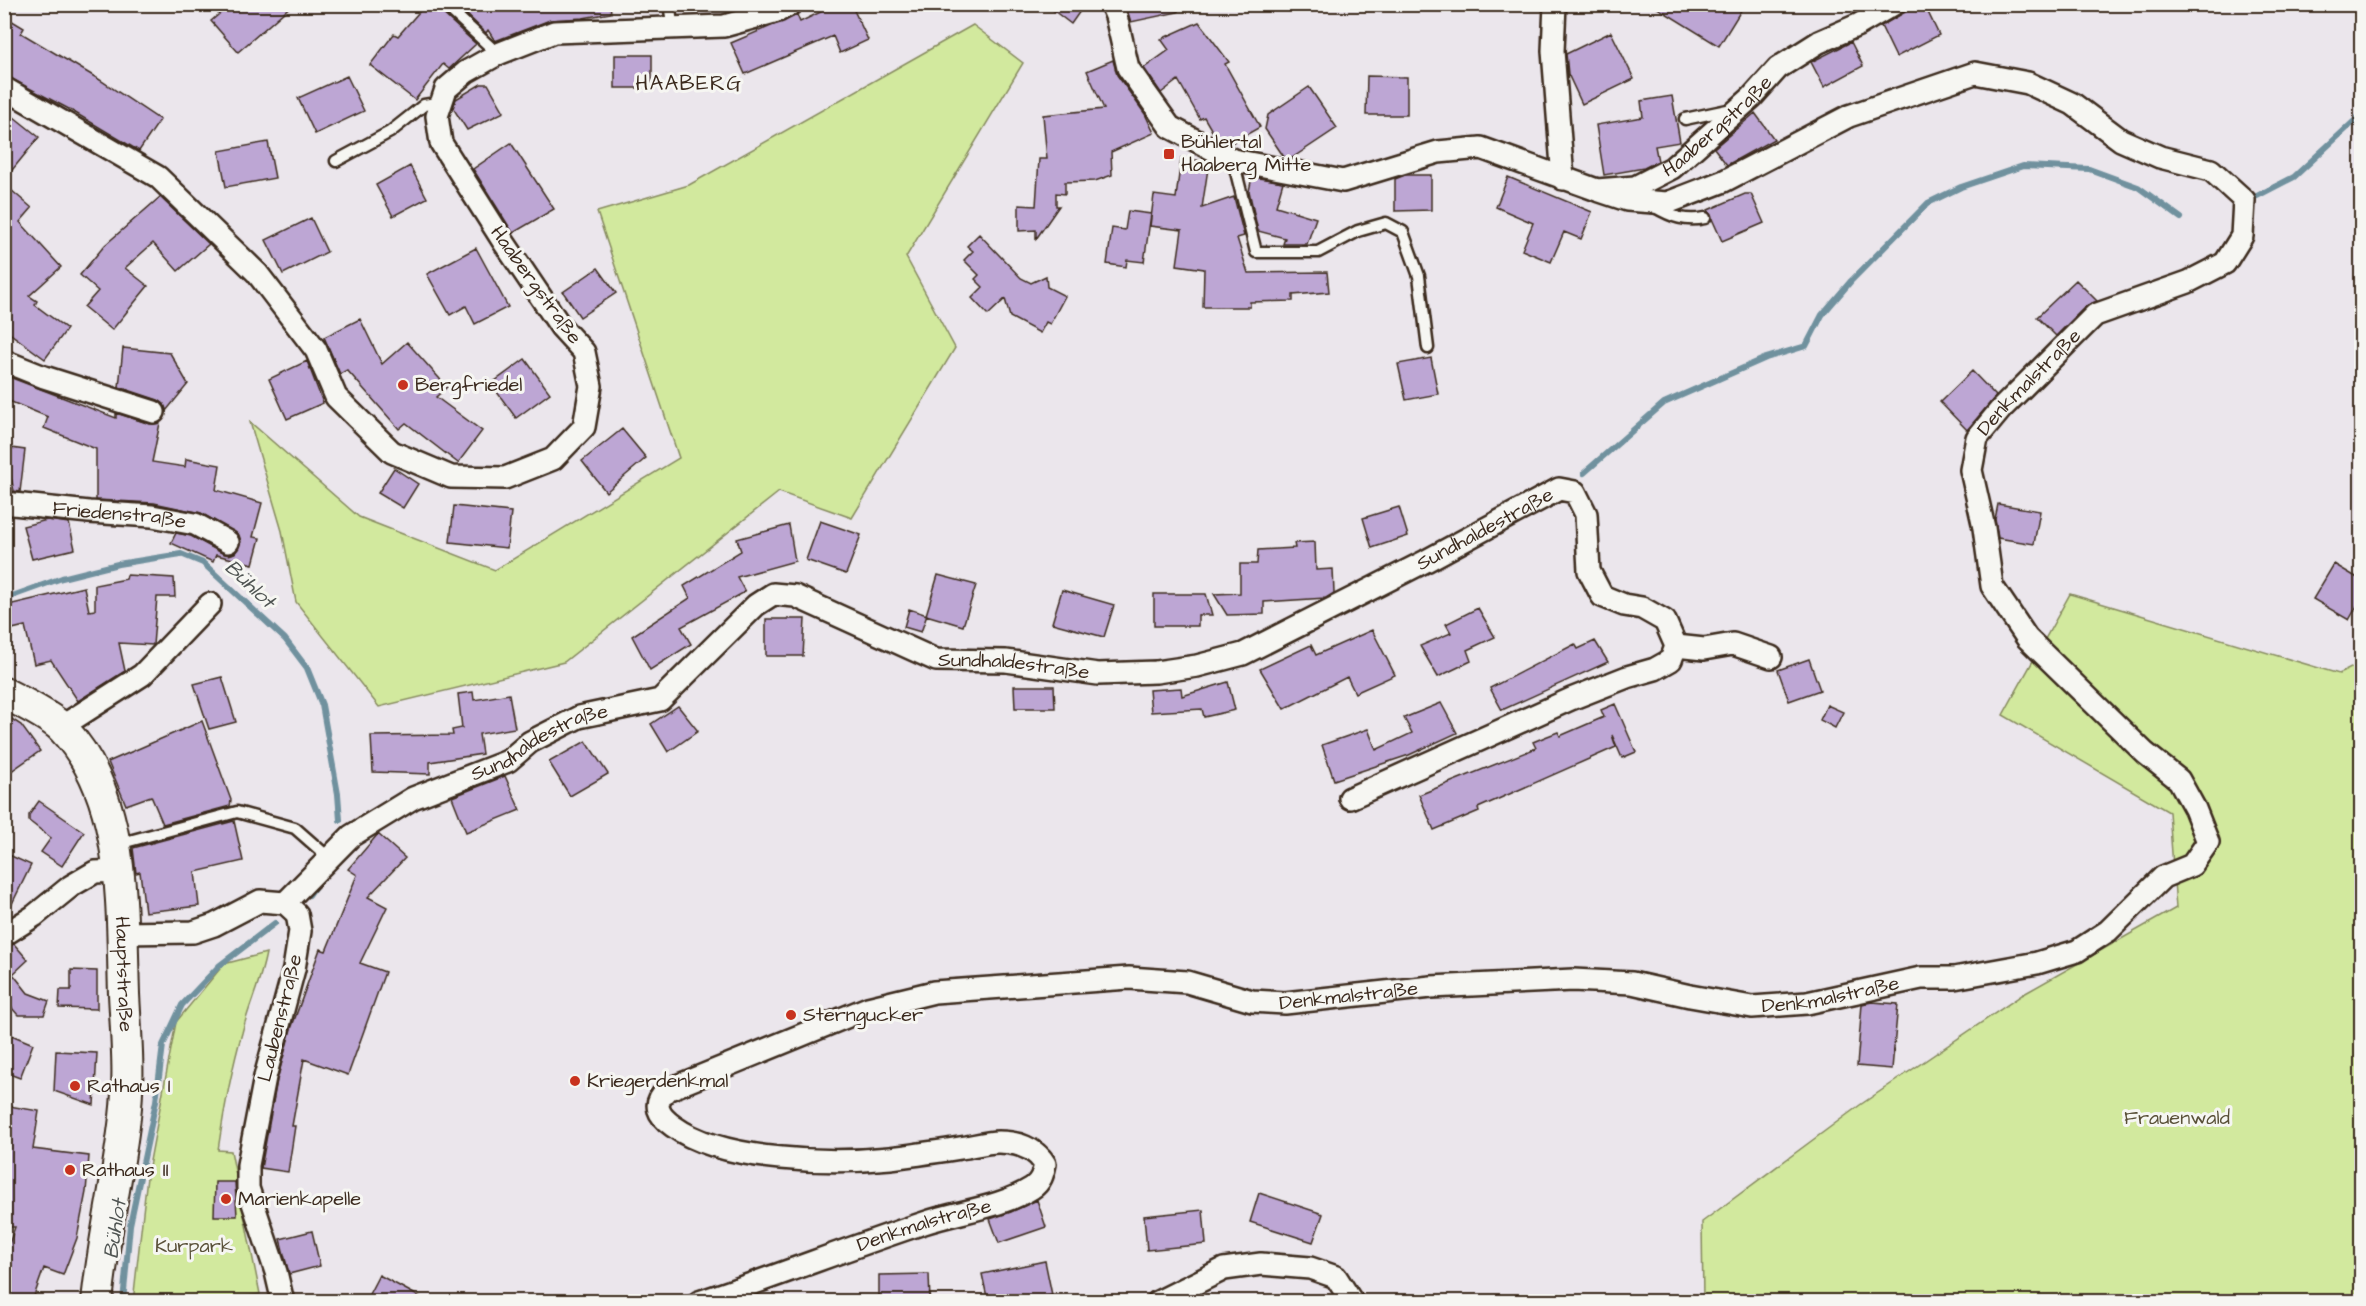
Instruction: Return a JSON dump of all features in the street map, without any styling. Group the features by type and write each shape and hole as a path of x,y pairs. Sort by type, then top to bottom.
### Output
{"main road":[{"name":"Hauptstraße","path":"4,693 61,727 80,751 102,797 117,858 126,1050 125,1114 97,1302"}],"street":[{"name":"Haabergstraße","path":"1111,4 1128,68 1170,127 1233,160 1343,181 1438,152 1481,148 1597,190 1635,187 1672,168 1741,106 1778,68 1820,42 1858,25 1894,4"},
{"path":"1555,4 1554,74 1563,178"},
{"path":"1858,25 1865,4"},
{"name":"Haabergstraße","path":"4,87 158,177 257,273 316,350 336,397 392,452 451,477 505,478 553,459 584,427 591,386 584,352 561,327 502,241 441,143 437,116 446,89 466,72 498,54 554,32 724,26 781,7"},
{"name":"Denkmalstraße","path":"699,1302 926,1222 1007,1200 1035,1186 1042,1177 1045,1164 1038,1154 1020,1145 998,1142 888,1158 845,1160 778,1158 720,1147 684,1134 662,1118 658,1103 667,1090 868,1008 934,992 1129,978 1187,982 1252,1001 1285,1003 1431,987 1573,980 1632,983 1752,1007 1807,1003 1921,978 1954,978 2037,963 2077,951 2108,931 2163,877 2192,865 2208,842 2195,809 2179,780 2145,753 2027,638 1992,586 1984,528 1971,470 1977,438 2001,409 2095,315 2188,282 2225,263 2242,236 2244,200 2211,170 2160,157 2121,140 2073,104 2028,83 1975,73 1849,116 1724,181 1666,203 1627,200 1597,190"},
{"path":"4,361 44,377 154,412"},
{"name":"Sundhaldestraße","path":"285,903 351,836 413,798 508,761 530,742 579,717 660,700 756,605 773,594 795,596 936,660 1006,661 1098,674 1156,672 1197,666 1243,654 1426,561 1559,489 1575,492 1586,514 1589,572 1602,596 1624,605 1642,608 1665,621 1676,646"},
{"name":"Friedenstraße","path":"4,503 152,516 195,524 228,542"},
{"path":"61,727 142,675 210,604"},
{"path":"1350,798 1571,699 1627,677 1655,669 1671,660 1676,646 1704,649 1733,644 1771,657"},
{"path":"4,935 34,916 70,886 117,858"},
{"path":"122,933 193,932 214,925 260,901 285,903"},
{"name":"Laubenstraße","path":"283,1302 276,1272 248,1188 248,1165 265,1077 294,969 300,931 297,914 285,903"},
{"path":"1158,1302 1224,1269 1261,1264 1310,1268 1336,1277 1352,1302"}],"lane":[{"path":"444,4 498,54"},
{"path":"669,4 673,29"},
{"path":"336,161 390,132 424,105 442,102"},
{"path":"1685,119 1741,106"},
{"path":"1233,160 1256,252 1318,252 1358,231 1386,223 1403,232 1419,276 1428,348"},
{"path":"1644,201 1670,216 1691,221 1705,218"},
{"path":"117,858 237,812 295,828 328,857"}],"green space":[{"path":"973,25 1023,63 906,257 955,348 852,518 779,492 564,662 379,707 296,602 282,531 250,422 359,517 495,570 679,458 597,212 689,185"},
{"name":"Frauenwald","path":"2070,594 2339,674 2361,663 2361,1301 1703,1301 1702,1222 1860,1105 2022,995 2176,908 2169,812 2003,715"},
{"name":"Kurpark","path":"266,953 234,1062 218,1150 231,1151 260,1294 219,1301 133,1302 147,1177 176,1022 224,964"}],"building":[{"path":"231,4 293,4 238,52 211,21"},
{"path":"426,4 437,4 439,10 476,44 449,69 443,64 415,100 370,65 394,34 398,36"},
{"path":"456,4 610,4 611,13 550,20 495,41 488,30 486,33"},
{"path":"837,4 851,4 868,40 840,53 833,36 745,74 731,43 797,15 800,22"},
{"path":"1045,4 1085,4 1071,24"},
{"path":"1125,4 1178,4 1178,12 1131,22"},
{"path":"1651,4 1745,4 1719,46"},
{"path":"1919,4 1924,4 1939,35 1896,57 1881,26"},
{"path":"4,16 24,28 21,33 100,80 160,120 139,151 67,108 4,75"},
{"path":"1199,22 1229,62 1225,64 1260,127 1230,144 1215,136 1204,117 1200,119 1178,80 1161,93 1144,68 1169,50 1161,39"},
{"path":"1611,32 1634,79 1582,104 1568,74 1566,54"},
{"path":"1851,42 1863,66 1824,87 1811,62"},
{"path":"615,55 652,55 652,88 615,88"},
{"path":"1113,60 1117,75 1145,114 1154,133 1111,152 1112,175 1095,181 1065,182 1065,194 1056,193 1056,206 1059,206 1036,239 1036,230 1019,231 1019,205 1036,206 1039,159 1047,159 1043,115 1104,109 1087,71"},
{"path":"347,76 364,111 315,134 298,98"},
{"path":"1367,76 1407,77 1407,115 1366,115"},
{"path":"481,84 488,84 504,112 467,130 453,108 456,99"},
{"path":"1309,87 1337,128 1292,158 1284,157 1265,129 1268,115"},
{"path":"1672,96 1680,142 1655,146 1658,161 1644,168 1604,175 1596,125 1643,117 1641,101"},
{"path":"4,109 39,137 4,180"},
{"path":"1755,113 1774,139 1727,165 1714,148"},
{"path":"268,142 275,178 226,187 219,151"},
{"path":"511,143 554,209 513,233 473,169"},
{"path":"1181,158 1209,162 1202,208 1234,197 1244,236 1237,238 1248,273 1327,272 1329,292 1293,295 1293,301 1250,302 1250,307 1203,307 1204,269 1177,265 1182,230 1150,226 1154,195 1176,198"},
{"path":"410,166 427,198 393,216 376,185"},
{"path":"1405,175 1431,175 1431,210 1395,211 1395,179"},
{"path":"1252,177 1283,182 1276,206 1316,218 1307,244 1283,244 1285,238 1258,231 1249,191"},
{"path":"1508,177 1592,212 1581,239 1564,232 1551,262 1522,250 1533,223 1496,207"},
{"path":"4,184 32,208 20,222 61,267 29,296 37,301 35,305 67,329 45,359 4,329"},
{"path":"1745,194 1751,194 1764,223 1722,241 1708,210"},
{"path":"160,197 209,244 178,271 153,243 125,268 148,286 112,330 84,307 98,291 80,275 105,245"},
{"path":"1128,211 1151,214 1144,262 1127,260 1126,267 1107,264 1112,228 1125,230"},
{"path":"311,218 327,252 283,274 266,240"},
{"path":"979,234 1021,278 1031,283 1046,276 1047,287 1065,296 1050,324 1046,322 1040,333 1010,317 1005,299 988,315 972,298 983,287 975,279 979,275 964,260 973,251 967,246"},
{"path":"476,248 508,307 475,324 466,306 450,315 427,274"},
{"path":"598,268 616,293 580,317 563,292"},
{"path":"2076,280 2097,301 2086,306 2056,336 2037,317"},
{"path":"360,319 382,364 407,342 447,387 436,397 482,431 458,463 406,423 399,429 347,370 340,374 324,337"},
{"path":"123,348 170,353 188,384 166,411 164,404 158,400 119,387"},
{"path":"1431,358 1438,394 1406,400 1398,364"},
{"path":"525,359 550,393 516,418 491,384"},
{"path":"307,361 323,403 287,419 269,379"},
{"path":"1972,371 1996,396 1967,430 1940,402"},
{"path":"4,375 116,418 116,413 150,424 160,423 152,462 185,467 186,459 220,465 216,490 262,503 253,537 260,538 253,564 216,555 213,562 171,543 176,533 191,536 222,553 229,555 235,553 241,542 239,535 201,513 154,503 96,500 96,449 44,428 48,417 4,399"},
{"path":"622,429 646,458 606,492 582,461"},
{"path":"4,447 25,450 20,492 14,491"},
{"path":"394,468 418,484 403,508 378,493"},
{"path":"1998,504 2040,511 2034,544 1998,538 1995,519"},
{"path":"454,506 511,512 507,548 450,542"},
{"path":"1399,507 1408,536 1372,548 1363,518"},
{"path":"47,520 69,523 75,549 32,559 23,526"},
{"path":"820,521 861,535 846,574 806,560"},
{"path":"789,525 795,561 737,577 745,592 681,627 691,644 650,670 632,636 690,598 684,586 741,551 737,539"},
{"path":"1315,542 1316,570 1333,569 1334,593 1326,598 1264,602 1264,614 1227,615 1214,594 1240,593 1240,564 1257,564 1258,550 1295,548 1294,543"},
{"path":"2334,564 2361,580 2361,599 2349,620 2313,599"},
{"path":"127,575 174,578 175,597 157,597 153,645 119,643 125,671 78,701 51,660 34,664 25,626 4,631 4,606 84,587 89,611 95,610 95,585 126,579"},
{"path":"938,575 976,585 963,626 926,615"},
{"path":"1062,590 1114,605 1104,637 1052,623"},
{"path":"1154,594 1206,594 1212,615 1198,615 1198,626 1154,626"},
{"path":"1478,608 1495,637 1467,650 1471,661 1438,677 1420,646 1451,633 1446,624"},
{"path":"909,609 927,615 921,632 904,627"},
{"path":"766,619 805,619 803,656 766,656"},
{"path":"1372,630 1395,675 1355,693 1347,677 1284,709 1260,669 1311,645 1316,655"},
{"path":"1595,641 1608,662 1502,710 1490,688 1575,644 1578,649"},
{"path":"1809,659 1820,690 1789,701 1778,670"},
{"path":"222,677 236,722 209,729 194,684"},
{"path":"1228,682 1235,710 1204,717 1202,709 1151,712 1149,690 1181,688 1182,696"},
{"path":"1014,686 1054,686 1055,708 1015,708"},
{"path":"473,692 474,700 509,694 515,728 479,734 482,754 430,762 430,774 373,772 371,736 453,735 452,730 462,728 458,694"},
{"path":"1441,703 1457,733 1409,755 1334,780 1322,745 1368,729 1376,750 1412,733 1404,718"},
{"path":"1615,704 1636,752 1622,758 1612,735 1616,747 1434,830 1419,795 1536,748 1533,742 1558,732 1560,736 1604,717 1601,710"},
{"path":"1827,705 1843,712 1835,728 1820,720"},
{"path":"678,706 698,731 668,752 651,724"},
{"path":"4,714 21,725 40,751 4,776"},
{"path":"202,721 231,800 230,806 163,824 151,796 126,805 108,762"},
{"path":"586,741 608,774 570,796 549,762"},
{"path":"505,776 520,810 466,832 452,797"},
{"path":"39,801 84,832 62,866 41,852 51,838 29,821 29,815"},
{"path":"234,821 243,861 195,872 199,906 145,912 140,872 136,873 133,848"},
{"path":"378,834 405,858 368,897 387,907 360,963 385,972 348,1075 304,1059 292,1126 295,1126 288,1172 261,1168 277,1080 291,1029 320,949 326,951 357,875 348,869"},
{"path":"9,855 31,865 4,920 4,865"},
{"path":"14,944 28,960 13,974 28,993 49,1001 44,1015 18,1015 4,999 4,948"},
{"path":"71,970 97,971 97,1009 59,1008 60,990 71,990"},
{"path":"1872,1002 1898,1004 1892,1069 1857,1066 1862,1004"},
{"path":"9,1034 33,1044 20,1078 4,1072 4,1047"},
{"name":"Rathaus I","path":"56,1051 97,1053 94,1105 54,1091"},
{"path":"9,1106 39,1111 33,1149 89,1156 86,1192 77,1238 63,1275 44,1268 32,1302 4,1302 4,1258 15,1227 4,1227 4,1133"},
{"name":"Marienkapelle","path":"215,1182 235,1182 237,1216 214,1216"},
{"path":"1259,1193 1323,1214 1313,1242 1250,1222"},
{"path":"1037,1200 1046,1227 999,1243 990,1219"},
{"path":"1203,1210 1206,1244 1147,1250 1144,1216"},
{"path":"312,1231 320,1266 289,1274 280,1239"},
{"path":"1045,1261 1052,1295 1020,1302 988,1302 982,1274"},
{"path":"929,1274 930,1302 879,1302 879,1275"},
{"path":"379,1275 429,1302 365,1302"}],"waterway":[{"path":"2257,196 2294,177 2362,114"},
{"path":"1584,473 1664,403 1766,358 1806,346 1822,315 1851,281 1928,203 1961,187 2023,166 2089,169 2138,187 2181,218"},
{"name":"Bühlot","path":"4,599 62,578 118,564 181,554 203,563 285,639 307,668 322,705 338,794 340,820"},
{"name":"Bühlot","path":"309,895 316,885"},
{"name":"Bühlot","path":"123,1302 130,1225 156,1101 163,1045 182,1005 219,966 275,923"}],"place":[{"name":"Bühlertal Haaberg Mitte","path":"1169,154"},
{"name":"Bergfriedel","path":"403,385"},
{"name":"Sterngucker","path":"791,1015"},
{"name":"Kriegerdenkmal","path":"575,1081"},
{"name":"Rathaus I","path":"75,1086"},
{"name":"Rathaus II","path":"70,1170"},
{"name":"Marienkapelle","path":"226,1199"}],"district":[{"name":"HAABERG","path":"689,83"}]}
